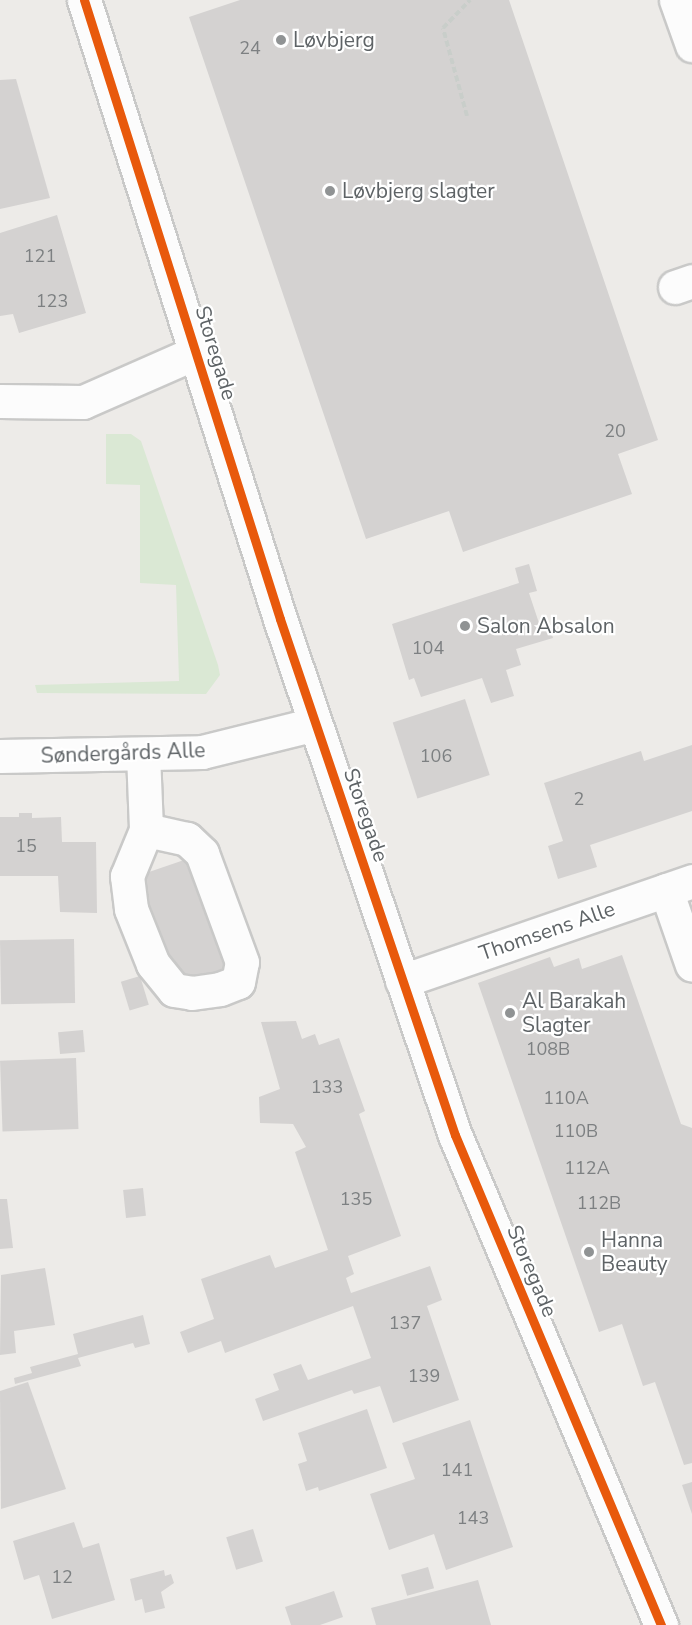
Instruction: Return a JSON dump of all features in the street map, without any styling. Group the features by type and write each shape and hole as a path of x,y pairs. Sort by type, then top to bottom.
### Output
{"street":[{"path":"676,0 692,45"},
{"name":"Storegade","path":"94,2 197,352 315,724 455,1135 660,1625"},
{"path":"0,401 83,402 197,352"},
{"name":"Søndergårds Alle","path":"0,756 202,752 315,724"},
{"path":"144,754 146,830 126,876 131,909 153,964 174,990 192,993 220,989 238,982 242,963 202,853 187,839 146,830"},
{"path":"679,886 692,965"},
{"name":"Thomsens Alle","path":"402,981 679,886"}],"path":[{"path":"467,116 443,28 470,0"}],"green space":[{"path":"106,434 131,434 141,441 218,665 220,675 206,694 37,693 35,685 179,681 176,585 140,583 140,485 106,484"}],"building":[{"path":"240,0 509,0 658,440 618,454 632,494 463,552 449,511 366,539 189,17"},
{"path":"16,79 50,198 0,209 0,80"},
{"path":"57,215 86,313 19,333 13,314 0,316 0,233"},
{"path":"529,564 537,591 529,593 539,623 548,621 553,638 516,649 521,665 506,670 514,696 491,703 482,678 421,697 414,678 409,680 392,624 519,583 515,568"},
{"path":"465,699 490,775 417,799 393,722"},
{"path":"692,745 692,811 590,845 597,867 558,879 548,846 563,841 544,783 641,751 644,761"},
{"path":"19,813 32,813 32,818 61,817 62,842 96,842 97,913 60,912 58,876 0,876 0,817 19,817"},
{"path":"187,859 225,969 177,985 139,876"},
{"path":"74,939 75,1003 1,1004 0,940"},
{"path":"622,955 681,1124 692,1128 692,1463 684,1465 655,1382 643,1386 622,1324 599,1332 478,983 550,957 554,967 579,958 582,969"},
{"path":"140,976 149,1005 130,1011 121,982"},
{"path":"296,1021 302,1039 315,1034 319,1045 339,1038 365,1111 359,1114 401,1236 348,1256 354,1274 346,1278 351,1293 430,1266 442,1300 427,1306 459,1400 393,1423 380,1386 354,1394 352,1390 263,1421 255,1399 279,1390 273,1374 301,1364 308,1380 371,1358 353,1306 225,1353 221,1341 188,1353 180,1332 214,1319 201,1279 270,1255 275,1268 328,1250 295,1152 306,1147 293,1124 260,1123 259,1097 280,1089 261,1022"},
{"path":"83,1030 85,1052 60,1054 58,1032"},
{"path":"76,1058 78,1129 3,1132 0,1061"},
{"path":"143,1188 146,1216 126,1218 123,1190"},
{"path":"0,1199 7,1199 13,1248 0,1249"},
{"path":"45,1268 55,1325 14,1331 16,1353 0,1355 1,1275"},
{"path":"143,1315 150,1344 135,1348 133,1343 78,1358 81,1366 15,1384 14,1378 32,1373 30,1367 78,1354 73,1334"},
{"path":"28,1382 66,1489 1,1509 0,1391"},
{"path":"367,1409 387,1468 319,1491 318,1487 306,1491 298,1464 307,1461 298,1433"},
{"path":"470,1420 513,1547 446,1570 434,1534 389,1550 370,1494 415,1479 402,1443"},
{"path":"692,1482 692,1514 682,1485"},
{"path":"74,1522 83,1548 99,1543 115,1600 52,1619 39,1575 24,1580 13,1541"},
{"path":"253,1529 263,1562 236,1570 226,1537"},
{"path":"428,1567 434,1588 407,1596 401,1575"},
{"path":"164,1570 165,1576 171,1574 174,1583 161,1592 165,1608 145,1613 142,1599 135,1601 130,1579"},
{"path":"478,1580 491,1625 376,1625 371,1608"},
{"path":"334,1591 343,1617 320,1625 291,1625 285,1607"}],"cycle path":[{"path":"84,0 280,619 455,1135 661,1625"}],"place":[{"name":"Løvbjerg","path":"281,40"},
{"name":"Løvbjerg slagter","path":"330,191"},
{"name":"Salon Absalon","path":"465,626"},
{"name":"Al Barakah Slagter","path":"510,1013"},
{"name":"Hanna Beauty","path":"589,1252"}]}
